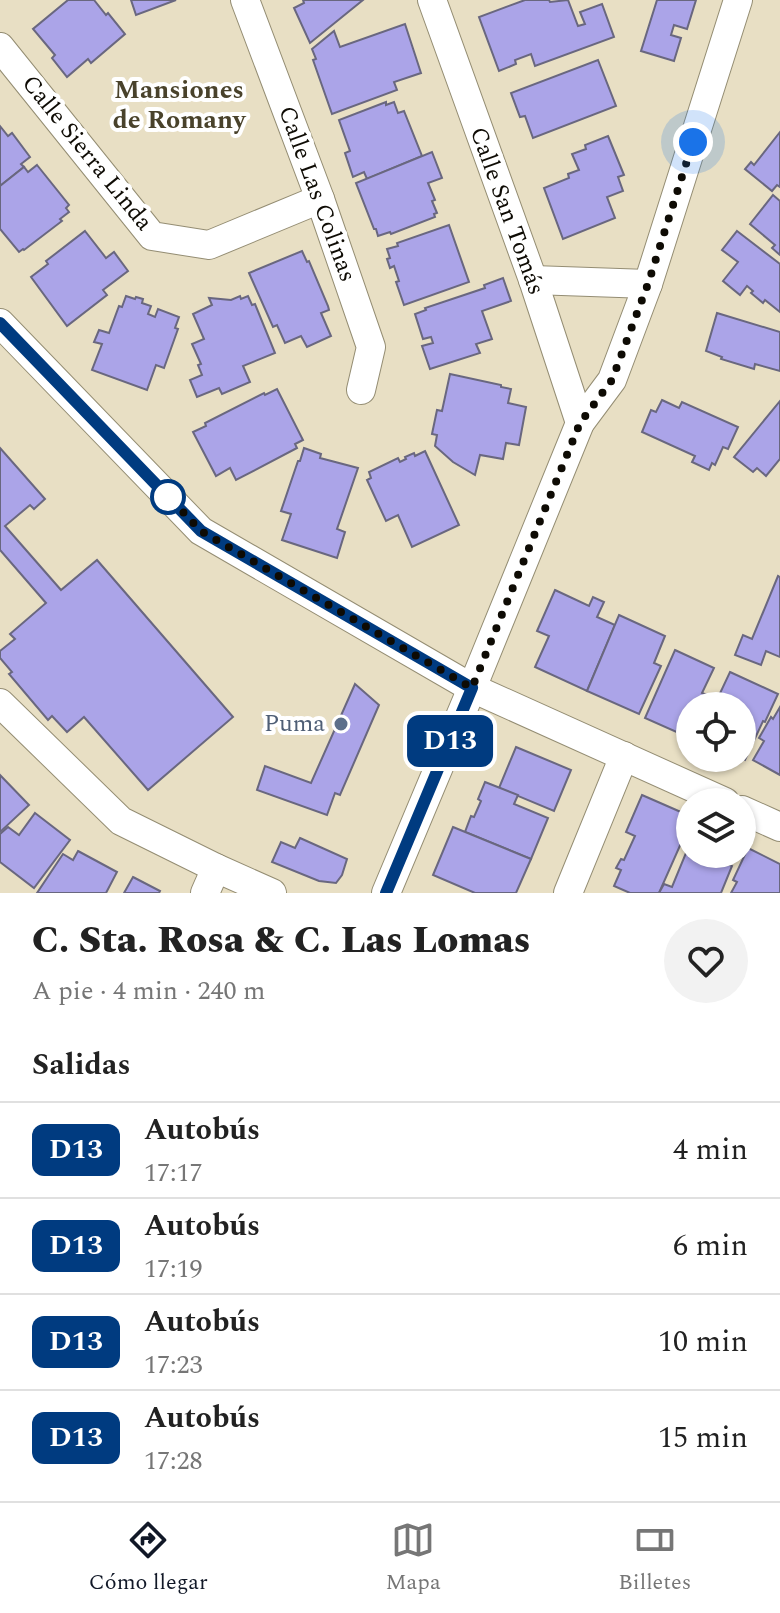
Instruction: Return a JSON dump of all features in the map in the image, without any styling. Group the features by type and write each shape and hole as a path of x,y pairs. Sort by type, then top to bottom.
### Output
{"street":[{"name":"Calle Las Colinas","path":"245,0 320,199 371,347 361,390"},
{"name":"Calle San Tomás","path":"432,0 533,280 580,423"},
{"path":"386,893 580,423 612,380 648,284 738,0"},
{"name":"Calle Sierra Linda","path":"0,47 152,236 209,245 320,199"},
{"path":"533,280 648,284"},
{"path":"0,323 201,531 472,688 694,788"},
{"path":"0,703 121,821 211,880 272,893"},
{"path":"568,893 624,756"},
{"path":"756,816 780,827"}],"building":[{"path":"68,0 94,0 125,34 91,63 88,59 67,77 52,58 55,55 33,29"},
{"path":"131,0 176,0 136,15"},
{"path":"303,0 363,0 310,43 294,8 304,3"},
{"path":"525,0 568,0 578,26 585,24 580,12 602,4 614,37 535,66 531,54 499,71 479,17"},
{"path":"657,0 696,0 687,29 674,25 671,35 681,38 674,61 641,51"},
{"path":"405,24 421,73 394,82 397,90 332,114 312,49 334,31 340,47"},
{"path":"598,60 616,106 533,138 525,116 520,117 511,93"},
{"path":"386,102 386,105 394,102 398,113 404,111 422,156 367,179 364,172 353,177 345,153 350,151 339,120"},
{"path":"0,126 8,136 12,133 30,157 21,164 24,167 0,186"},
{"path":"780,132 780,187 777,185 772,191 745,169 751,162 754,165"},
{"path":"608,136 624,175 618,177 623,191 607,197 615,218 563,239 544,188 569,178 568,174 579,170 572,154"},
{"path":"432,152 442,178 428,183 435,200 432,201 437,213 435,217 378,236 356,183"},
{"path":"37,165 69,205 66,208 69,212 60,219 62,221 19,252 0,229 0,186 24,167 28,172"},
{"path":"773,195 780,201 780,255 772,248 775,245 750,224"},
{"path":"449,225 469,282 404,305 394,266 390,268 387,259 390,258 387,249"},
{"path":"85,231 106,258 114,252 128,271 103,290 107,295 67,326 31,277 48,264 46,261"},
{"path":"737,231 780,264 780,312 765,300 763,303 747,286 740,295 723,281 738,262 722,250"},
{"path":"302,251 328,306 329,310 321,313 331,336 307,347 301,336 285,343 277,325 273,327 249,273"},
{"path":"503,278 511,301 482,311 492,339 476,344 480,353 430,369 422,346 433,343 431,337 423,339 415,314 485,288 484,285"},
{"path":"126,296 143,299 142,303 151,306 148,314 155,317 158,309 179,317 175,328 178,329 164,368 156,365 147,390 92,370 102,344 94,342 99,330 109,333"},
{"path":"240,296 241,299 248,296 252,305 255,304 275,353 243,366 250,382 222,394 219,388 197,397 190,380 202,375 198,365 201,364 192,344 204,339 193,314 212,305 209,298 231,300"},
{"path":"717,313 780,332 780,371 755,364 754,369 706,351"},
{"path":"450,374 511,389 508,403 526,407 519,445 506,443 503,459 480,455 475,475 435,446 437,435 432,434 437,410 442,411"},
{"path":"277,389 303,440 295,444 297,448 236,480 230,468 216,476 193,432 206,426 205,423"},
{"path":"662,400 679,408 682,402 738,427 728,449 723,447 715,465 712,463 709,470 692,462 695,456 642,432 651,410 656,412"},
{"path":"780,401 780,459 766,476 757,468 753,472 734,457"},
{"path":"0,448 45,499 34,509 30,505 5,526 61,590 97,560 233,717 148,790 84,717 67,732 52,716 48,720 9,674 12,672 0,658 0,651 15,639 10,634 46,603 0,550"},
{"path":"304,448 321,454 320,458 358,468 337,529 345,532 337,558 282,540 291,514 281,511"},
{"path":"425,451 459,525 412,547 398,515 386,521 367,480 371,478 369,472 398,458 400,462 414,453 415,456"},
{"path":"778,576 780,657 766,651 761,665 735,655 743,635 752,639"},
{"path":"555,590 589,606 593,597 604,602 597,617 615,625 587,691 535,667 549,636 537,631"},
{"path":"619,615 665,636 654,663 661,666 639,714 587,691"},
{"path":"675,650 714,668 702,692 676,692 676,732 645,718"},
{"path":"730,672 778,694 756,736 756,692 721,692"},
{"path":"355,684 379,705 340,795 335,793 327,815 257,790 265,766 311,783"},
{"path":"780,707 780,775 756,762 756,755 764,741 759,738 771,717 773,719"},
{"path":"516,747 571,770 554,811 499,788"},
{"path":"0,775 29,805 0,832"},
{"path":"485,782 518,795 514,804 548,818 531,859 465,832 481,801 478,799"},
{"path":"642,795 676,810 676,855 659,893 630,893 614,886 621,870 616,868 621,859 624,860 635,836 626,832"},
{"path":"35,813 70,840 34,888 0,862 0,834 8,827 19,835"},
{"path":"453,827 531,859 516,893 475,893 433,875"},
{"path":"300,838 347,859 336,883 319,881 272,862 281,842 295,848"},
{"path":"78,851 117,872 106,893 37,893 63,854 73,860"},
{"path":"756,852 780,864 780,893 731,893 737,882 733,880 739,868 756,868"},
{"path":"680,868 731,868 721,893 659,893 664,884 672,887"},
{"path":"133,877 160,891 159,893 124,893"}],"bus line":[{"name":"D13","path":"0,323 201,531 472,688 386,893"}],"place":[{"name":"Puma","path":"341,724"}],"district":[{"name":"Mansiones de Romany","path":"179,105"}],"route":[{"path":"168,497 161,489 201,531 472,688 580,423 612,380 648,284 693,142"}]}
